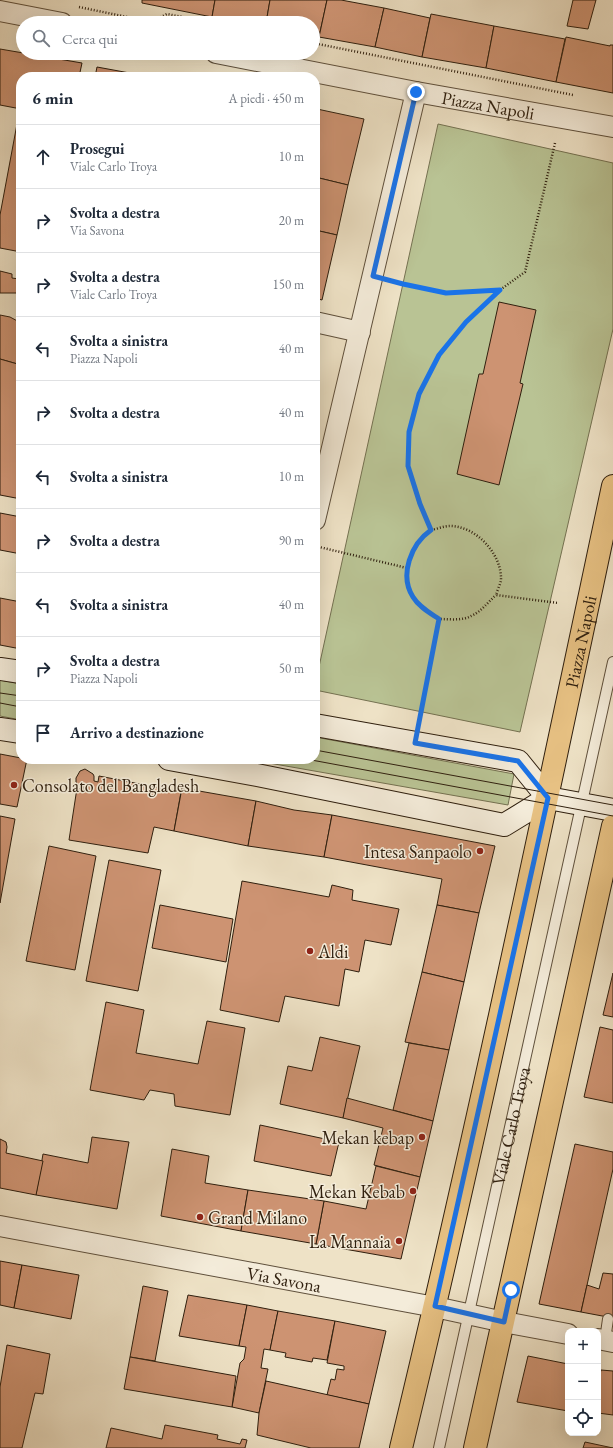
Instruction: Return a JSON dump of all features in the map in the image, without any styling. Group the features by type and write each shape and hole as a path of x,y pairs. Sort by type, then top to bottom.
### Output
{"main road":[{"name":"Piazza Napoli","path":"548,798 613,486"},
{"name":"Viale Carlo Troya","path":"401,1448 435,1306 548,798"},
{"name":"Viale Carlo Troya","path":"475,1448 613,826"}],"street":[{"path":"0,11 26,16"},
{"path":"252,60 313,72"},
{"path":"320,73 416,92"},
{"name":"Piazza Napoli","path":"320,499 416,92 613,127"},
{"path":"320,323 360,332"},
{"path":"0,668 16,671"},
{"path":"320,726 518,761 548,798 613,810"},
{"path":"0,728 16,731"},
{"path":"196,764 504,825 548,798"},
{"name":"Via Savona","path":"0,1226 435,1306 504,1322 565,1333"}],"lane":[{"name":"Piazza Napoli","path":"582,804 613,662"},
{"name":"Viale Carlo Troya","path":"439,1448 582,804"},
{"path":"605,1341 608,1319"}],"path":[{"path":"75,6 122,16"},
{"path":"163,16 167,14 177,16"},
{"path":"320,44 574,96"},
{"path":"431,530 420,504 408,466 409,432 419,394 439,355 466,322 500,290 525,272 555,143"},
{"path":"373,276 446,293 500,290"},
{"path":"450,526 464,528 483,541 493,552 499,565 501,581 496,595 471,617 439,619 426,611 414,598 407,582 407,568 413,550 425,534 431,530 450,526"},
{"path":"320,547 407,568"},
{"path":"496,595 558,603"},
{"path":"415,743 439,619"}],"green space":[{"path":"438,124 613,163 613,329 520,732 320,691 320,662"},
{"path":"0,680 16,683 16,719 0,716"},
{"path":"320,738 514,774 508,805 274,764 320,764"}],"building":[{"path":"142,0 215,0 212,16 142,3"},
{"path":"215,0 270,0 267,16 212,16"},
{"path":"270,0 327,0 320,32 320,16 267,16"},
{"path":"327,0 341,0 384,8 375,47 320,37"},
{"path":"573,0 596,0 588,29 567,26"},
{"path":"384,8 430,18 422,57 375,47"},
{"path":"431,14 494,26 486,68 422,57"},
{"path":"494,26 565,39 556,82 486,68"},
{"path":"566,37 610,46 613,45 613,93 556,82"},
{"path":"0,49 16,52 16,60 64,60 82,63 80,72 16,72 16,108 0,105"},
{"path":"97,67 124,72 96,72"},
{"path":"320,110 364,119 348,185 320,178"},
{"path":"16,129 16,251 0,248 0,215"},
{"path":"320,178 348,185 337,235 320,231"},
{"path":"320,231 337,235 322,300 320,299"},
{"path":"0,271 12,274 12,278 16,279 16,293 0,293"},
{"path":"499,302 536,310 520,383 523,384 499,485 457,474 479,374 483,374"},
{"path":"0,315 10,317 16,320 16,364 0,359"},
{"path":"0,359 16,364 16,498 0,495"},
{"path":"0,513 16,516 16,553 0,550"},
{"path":"0,598 16,601 16,648 0,645"},
{"path":"0,754 16,757 16,764 26,764 17,807 0,804"},
{"path":"85,769 93,774 94,781 98,782 99,776 181,792 174,831 154,827 148,853 69,840 77,788 84,790 84,787 76,782 76,778 80,771"},
{"path":"182,788 256,801 248,846 174,831"},
{"path":"256,801 294,810 332,815 324,857 248,846"},
{"path":"332,815 495,846 479,913 437,905 442,879 324,857"},
{"path":"0,816 15,819 0,903"},
{"path":"49,846 96,856 75,970 26,961"},
{"path":"109,860 161,870 138,991 86,981"},
{"path":"242,881 329,897 332,885 353,890 352,900 399,909 391,945 365,940 359,972 345,969 339,1006 285,996 279,1022 220,1010"},
{"path":"160,905 233,919 226,962 152,948"},
{"path":"437,905 479,913 464,982 422,972"},
{"path":"422,972 464,982 449,1050 405,1042"},
{"path":"613,973 613,1017 603,1015"},
{"path":"106,1002 144,1010 136,1053 198,1064 207,1021 245,1028 230,1115 175,1106 174,1094 150,1090 144,1100 90,1090"},
{"path":"600,1027 613,1030 613,1103 584,1097"},
{"path":"320,1037 360,1046 343,1118 280,1104 288,1066 312,1071"},
{"path":"409,1043 449,1050 433,1121 393,1110"},
{"path":"347,1098 433,1121 420,1177 374,1165 383,1128 343,1118"},
{"path":"260,1125 339,1142 331,1176 254,1161"},
{"path":"92,1137 129,1142 117,1209 36,1195 43,1154 88,1163"},
{"path":"0,1139 6,1142 6,1153 43,1161 36,1195 0,1188"},
{"path":"575,1144 613,1152 613,1169 581,1312 539,1304"},
{"path":"172,1149 209,1156 205,1183 248,1190 241,1231 161,1216"},
{"path":"376,1166 420,1177 401,1259 316,1244 324,1201 366,1209"},
{"path":"248,1190 324,1201 316,1244 241,1231"},
{"path":"0,1261 22,1265 14,1308 0,1305"},
{"path":"22,1265 79,1275 71,1319 14,1308"},
{"path":"603,1273 613,1274 613,1318 581,1312 587,1285 599,1289"},
{"path":"143,1286 168,1291 155,1361 130,1357"},
{"path":"188,1295 247,1305 239,1346 179,1336"},
{"path":"247,1305 278,1311 270,1350 264,1349 261,1368 268,1369 259,1413 232,1407 240,1363 244,1359 246,1347 239,1346"},
{"path":"278,1311 335,1321 327,1360 313,1358 312,1362 285,1357 286,1353 270,1350"},
{"path":"335,1321 386,1331 369,1404 327,1395 331,1379 335,1380 337,1369 344,1370 344,1366 327,1363"},
{"path":"7,1345 50,1354 43,1394 35,1393 22,1448 0,1448 0,1387"},
{"path":"528,1356 565,1363 565,1410 517,1402"},
{"path":"130,1357 236,1376 232,1407 124,1389"},
{"path":"601,1370 613,1371 613,1415 601,1413"},
{"path":"266,1381 369,1404 359,1448 311,1448 257,1435 259,1413"},
{"path":"165,1425 218,1435 217,1439 240,1444 242,1439 247,1440 245,1448 106,1448 111,1428 162,1439"},
{"path":"585,1442 613,1448 583,1448"}],"tram line":[{"path":"0,693 16,695"},
{"path":"0,703 16,706"},
{"path":"320,751 613,805"},
{"path":"320,762 613,816"}],"place":[{"name":"Consolato del Bangladesh","path":"14,785"},
{"name":"Intesa Sanpaolo","path":"480,851"},
{"name":"Aldi","path":"310,951"},
{"name":"Mekan kebap","path":"422,1137"},
{"name":"Mekan Kebab","path":"413,1191"},
{"name":"Grand Milano","path":"200,1217"},
{"name":"La Mannaia","path":"399,1241"}],"route":[{"path":"416,92 373,276 446,293 500,290 466,322 439,355 419,394 409,432 408,466 420,504 431,530 425,534 413,550 407,568 407,582 414,598 426,611 439,619 415,743 518,761 548,798 435,1306 504,1322 511,1290"}]}
